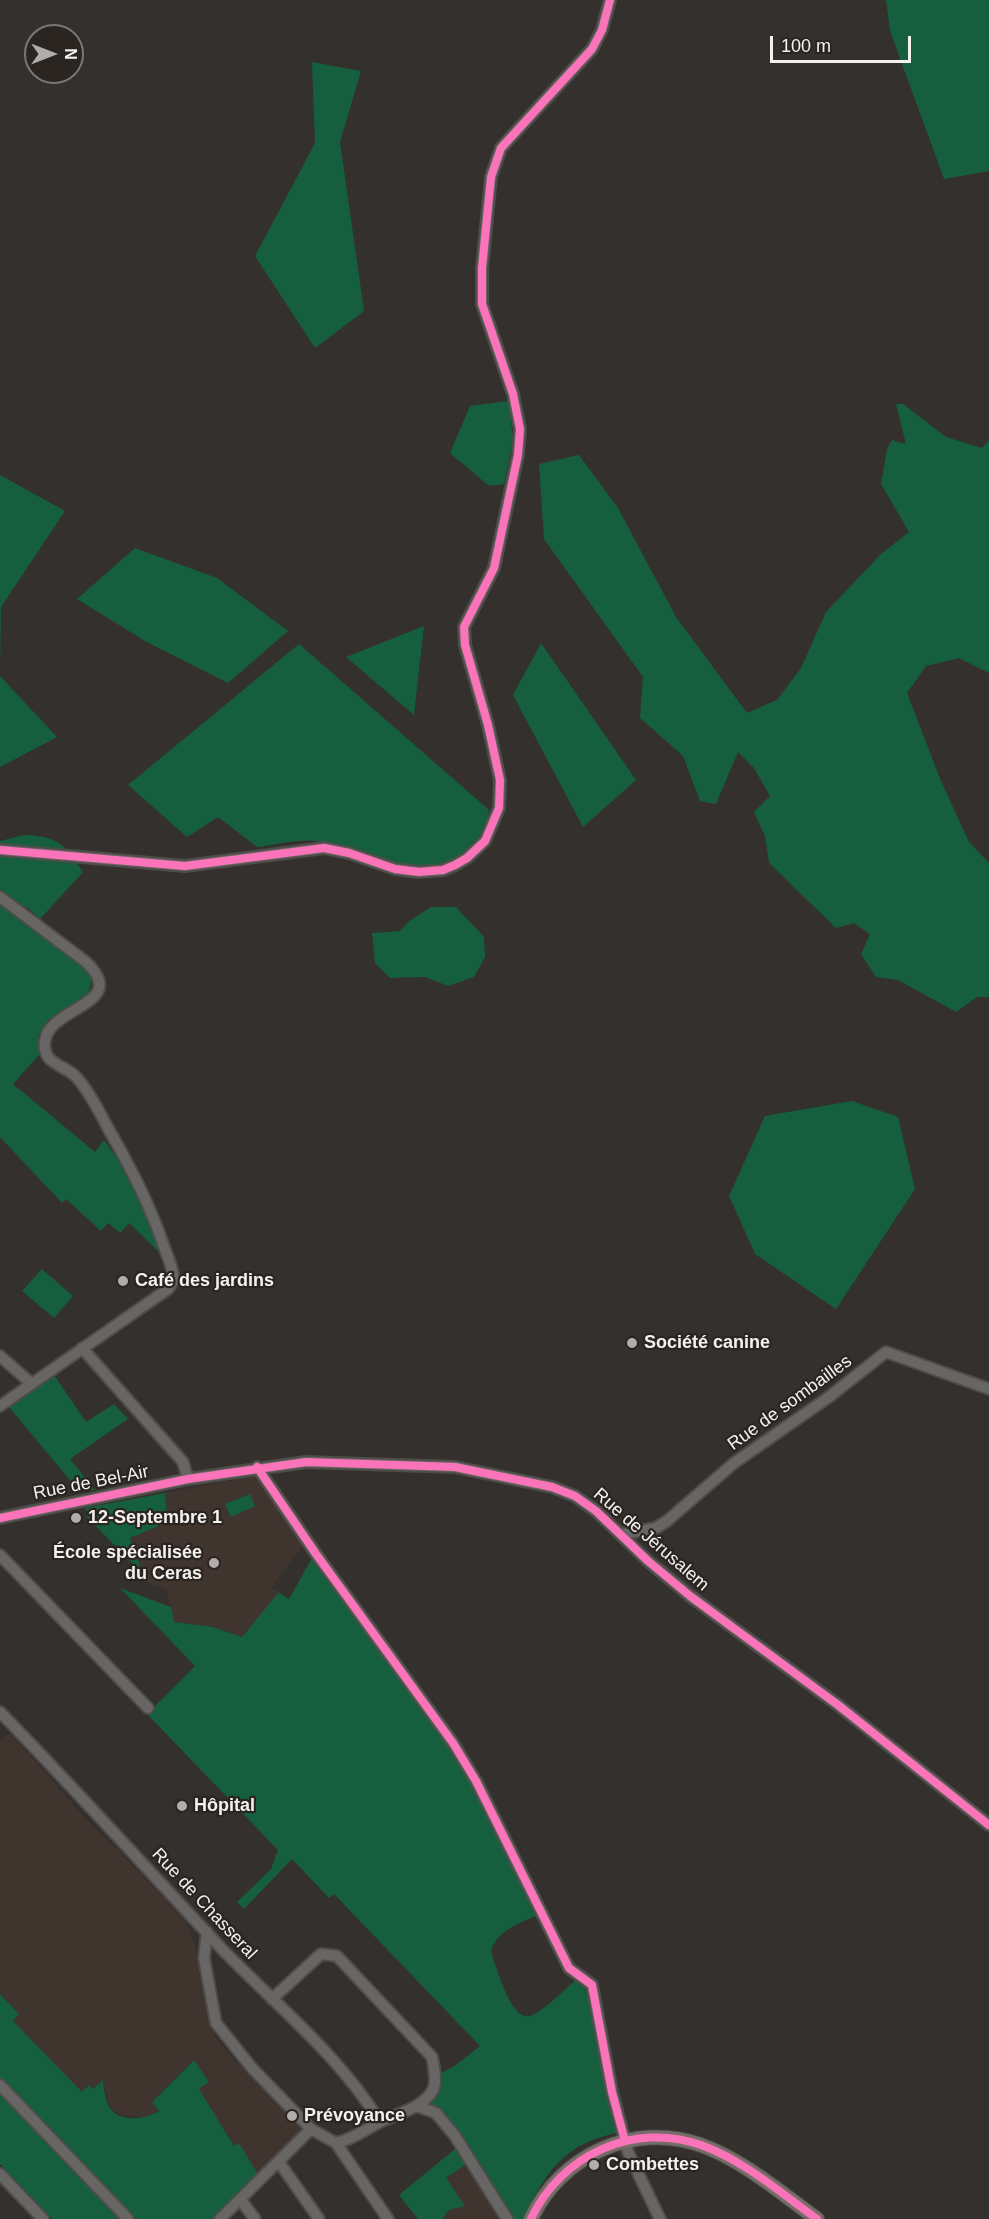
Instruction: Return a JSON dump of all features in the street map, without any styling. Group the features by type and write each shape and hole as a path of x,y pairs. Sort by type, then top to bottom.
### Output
{"main road":[{"path":"531,2219 546,2193 571,2166 598,2150 625,2141 664,2138 700,2145 751,2173 817,2219"}],"street":[{"path":"0,850 185,866 324,849 349,853 395,869 431,872 443,870 467,858 485,841 500,808 500,780 488,725 465,645 464,627 494,568 518,455 520,429 513,394 484,312 481,296 491,177 498,154 506,142 592,49 602,30 610,0"},
{"path":"0,897 86,962 96,974 98,992 88,1002 61,1018 50,1028 45,1042 45,1053 54,1062 76,1076 95,1104 146,1196 173,1275 172,1285 168,1289 0,1406"},
{"name":"Rue de Bel-Air","path":"0,1518 188,1479 183,1462 82,1348"},
{"name":"Rue de sombailles","path":"622,1534 656,1528 667,1521 734,1464 830,1397 886,1352 989,1389"},
{"path":"0,1356 32,1384"},
{"name":"Rue de Jérusalem","path":"188,1479 257,1467 327,1462 455,1467 552,1487 575,1496 622,1534 648,1561 690,1596 838,1705 989,1825"},
{"path":"257,1467 316,1554 453,1743 476,1780 569,1968 592,1985 612,2092 625,2141 660,2219"},
{"path":"0,1555 148,1708"},
{"name":"Rue de Chasseral","path":"0,1712 69,1782 207,1932 344,2072 380,2122"},
{"path":"207,1932 204,1958 216,2024 246,2061 311,2129 336,2144 388,2219"},
{"path":"272,1999 321,1954 337,1956 432,2057 435,2070 433,2089 417,2106 380,2122 354,2139 336,2144"},
{"path":"0,2085 128,2219"},
{"path":"417,2106 436,2113 454,2136 507,2219"},
{"path":"220,2219 311,2129"},
{"path":"279,2162 319,2219"},
{"path":"0,2174 43,2219"},
{"path":"240,2199 255,2219"}],"shaded area":[{"name":"École spécialisée du Ceras","path":"255,1476 304,1544 271,1588 278,1593 242,1637 213,1627 174,1622 167,1590 146,1582 130,1538 168,1522 165,1493"},
{"path":"10,1733 95,1829 122,1854 186,1922 194,1943 214,2035 232,2058 301,2127 296,2137 259,2176 239,2144 234,2146 198,2089 209,2082 194,2060 152,2101 159,2110 143,2118 120,2115 110,2106 103,2080 93,2089 82,2093 12,2021 19,2014 0,1994 0,1741"},
{"path":"468,2163 504,2219 442,2219 449,2210 446,2178"}],"green space":[{"path":"886,0 989,0 989,171 944,179 890,31"},
{"path":"312,62 361,71 340,142 364,311 315,348 255,256 315,143"},
{"path":"509,401 513,440 504,484 489,486 450,453 470,406"},
{"path":"896,404 903,404 946,437 982,448 989,440 989,673 959,658 926,666 907,693 941,781 969,842 989,863 989,997 977,997 956,1012 898,980 876,977 861,954 870,934 854,923 836,928 769,863 765,836 754,812 770,796 754,768 738,752 716,804 700,801 683,756 640,718 643,677 544,539 539,464 579,455 618,508 676,617 747,713 777,700 801,668 826,612 881,554 909,532 881,484 887,449 892,440 906,444"},
{"path":"0,475 65,511 1,607 0,669"},
{"path":"135,548 217,578 288,631 228,683 145,641 77,599"},
{"path":"424,626 414,715 346,657"},
{"path":"541,643 636,780 583,827 513,695"},
{"path":"299,644 489,810 485,827 480,835 453,861 435,866 415,866 395,863 316,841 294,841 257,847 218,817 187,837 128,785"},
{"path":"0,676 57,737 0,767"},
{"path":"25,835 45,837 60,844 83,872 40,919 27,907 11,910 87,970 92,980 88,994 49,1019 38,1036 40,1054 13,1084 95,1152 104,1140 139,1189 162,1255 129,1223 120,1233 108,1223 101,1231 66,1199 62,1203 0,1137 0,841"},
{"path":"431,907 456,907 484,937 485,957 474,977 448,986 425,977 390,978 375,963 372,933 400,931 409,921"},
{"path":"852,1101 898,1117 915,1189 836,1309 755,1254 729,1196 765,1116"},
{"path":"42,1269 73,1296 54,1318 22,1291"},
{"path":"54,1375 86,1422 114,1404 128,1419 70,1459 95,1490 79,1491 9,1407"},
{"path":"165,1493 168,1522 130,1538 146,1582 132,1576 136,1567 86,1516 89,1513 84,1508"},
{"path":"250,1494 255,1506 231,1517 225,1504"},
{"path":"313,1556 463,1762 540,1914 517,1924 504,1933 498,1938 491,1952 511,2002 523,2016 530,2016 578,1978 595,2007 617,2133 583,2144 558,2162 540,2187 523,2219 514,2219 448,2120 427,2099 440,2074 456,2065 480,2046 334,1894 329,1898 292,1859 244,1909 237,1902 271,1869 278,1850 147,1714 195,1666 120,1588 171,1607 174,1622 213,1627 242,1637 278,1593 271,1588 289,1599"},
{"path":"0,1994 19,2014 13,2021 82,2092 89,2085 93,2089 103,2080 108,2105 114,2113 120,2116 140,2118 159,2111 152,2102 194,2060 209,2082 199,2089 234,2146 239,2143 259,2176 215,2219 134,2219 0,2078"},
{"path":"0,2093 120,2219 52,2219 0,2164"},
{"path":"455,2149 468,2163 446,2178 465,2206 449,2210 442,2219 418,2219 399,2195"}],"cycle path":[{"path":"0,850 185,866 324,848 349,853 395,869 419,872 443,870 455,865 467,858 485,841 499,808 500,780 488,725 465,645 464,627 494,568 518,455 520,429 513,394 482,304 482,268 491,177 501,148 592,49 602,30 610,0"},
{"path":"0,1518 188,1479 306,1462 455,1467 552,1487 575,1496 596,1511 648,1561 690,1596 838,1705 989,1825"},
{"path":"257,1467 316,1554 453,1743 476,1781 569,1968 592,1985 612,2092 625,2141"},
{"path":"531,2219 544,2197 560,2177 580,2162 601,2149 625,2141 650,2138 675,2139 717,2151 761,2178 817,2219"}],"place":[{"name":"Café des jardins","path":"123,1281"},
{"name":"Société canine","path":"632,1343"},
{"name":"12-Septembre 1","path":"76,1518"},
{"name":"École spécialisée du Ceras","path":"214,1563"},
{"name":"Hôpital","path":"182,1806"},
{"name":"Prévoyance","path":"292,2116"},
{"name":"Combettes","path":"594,2165"}]}
